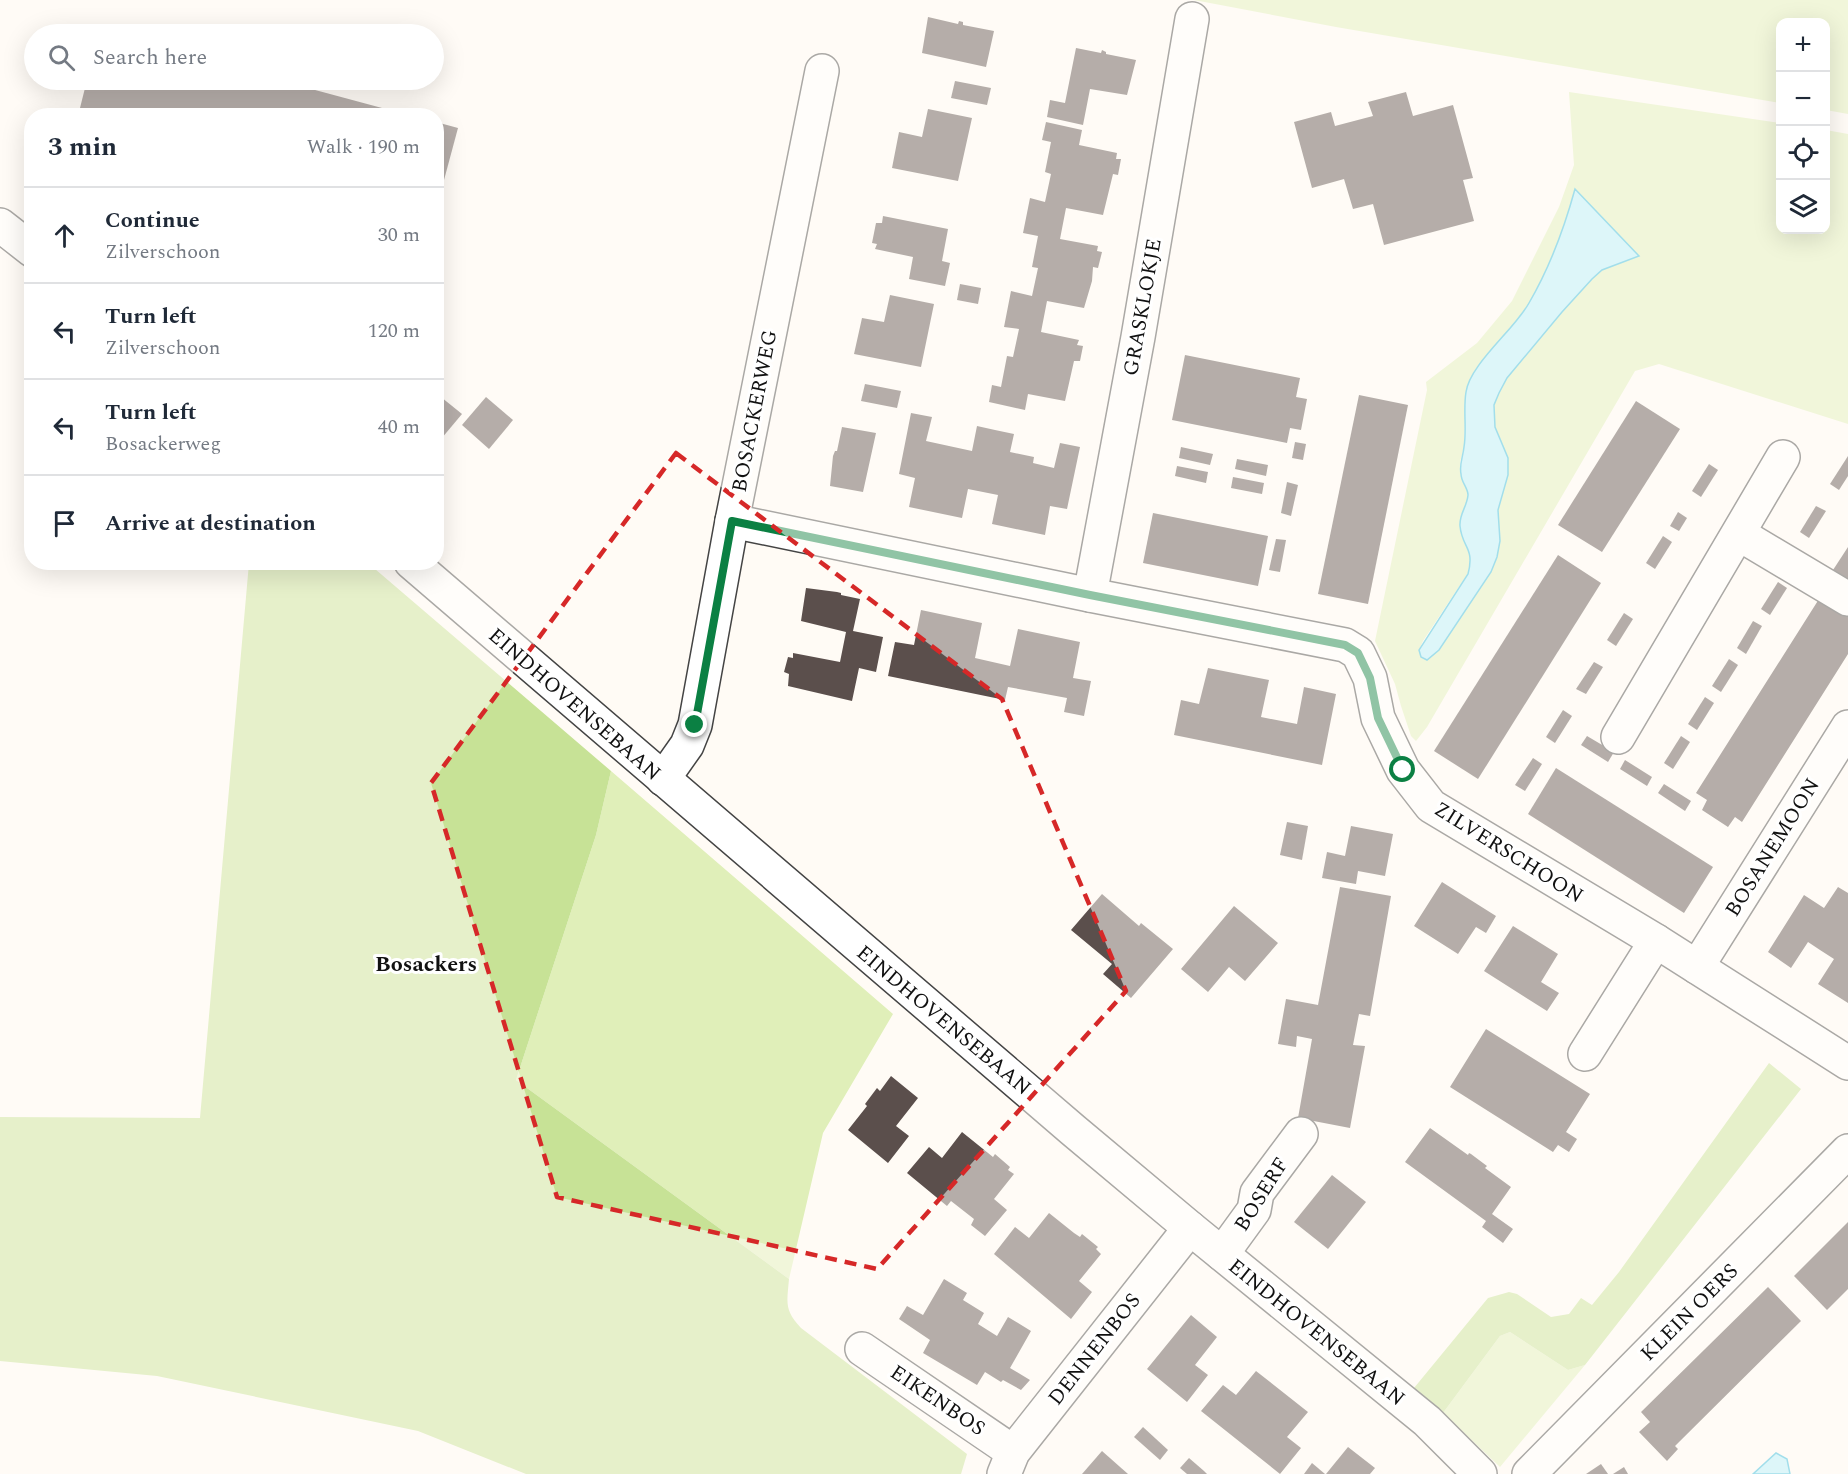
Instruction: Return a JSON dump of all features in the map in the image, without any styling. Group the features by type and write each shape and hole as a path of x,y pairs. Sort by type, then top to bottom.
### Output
{"street":[{"name":"GRASKLOKJE","path":"1090,595 1138,337 1192,19"},
{"name":"BOSACKERWEG","path":"663,779 687,745 695,725 732,521 822,71"},
{"path":"2,234 24,246"},
{"path":"1618,737 1784,457"},
{"name":"ZILVERSCHOON","path":"732,521 1345,645 1358,653 1370,678 1378,718 1403,770 1431,806 1656,941 1848,1063"},
{"path":"1739,534 1848,598"},
{"name":"EINDHOVENSEBAAN","path":"420,570 927,1006 1190,1228 1428,1421 1473,1471"},
{"name":"BOSANEMOON","path":"1696,967 1848,727"},
{"path":"1585,1054 1656,941"},
{"name":"BOSERF","path":"1222,1254 1254,1210 1257,1193 1301,1134"},
{"name":"KLEIN OERS","path":"1529,1474 1848,1151"},
{"name":"DENNENBOS","path":"1009,1463 1190,1228"},
{"name":"EIKENBOS","path":"862,1349 1009,1463"}],"highlighted area":[{"path":"676,453 1002,699 1126,991 877,1269 557,1197 431,783"}],"green space":[{"path":"1194,0 1848,0 1848,114 1830,111 1830,18 1776,18 1776,102 1336,27"},
{"path":"1569,92 1776,122 1776,234 1830,234 1830,131 1848,134 1848,424 1659,364 1635,371 1427,727 1416,741 1411,736 1395,684 1375,641 1427,390 1426,382 1477,343 1512,301 1559,207 1574,165","holes":["1576,190 1638,256 1602,270 1562,312 1507,378 1499,393 1494,405 1495,427 1508,458 1508,475 1498,510 1500,541 1497,557 1491,572 1439,650 1421,657 1419,650 1423,641 1468,573 1471,555 1460,526 1461,515 1467,505 1468,492 1461,477 1460,462 1464,447 1466,391 1528,305 1564,230"]},
{"path":"248,570 376,570 611,771 596,835 516,1080 789,1279 789,1311 801,1328 967,1454 961,1474 526,1474 418,1431 157,1376 0,1361 0,1117 200,1118"},
{"path":"611,771 893,1014 823,1133 789,1279 516,1080 596,835"},
{"path":"1769,1063 1801,1089 1585,1365 1568,1370 1510,1332 1500,1336 1443,1413 1414,1388 1488,1298 1509,1292 1517,1294 1551,1317 1569,1314 1581,1298 1592,1305 1619,1272"},
{"path":"1510,1332 1568,1370 1585,1365 1500,1467 1443,1413 1500,1336"}],"water":[{"path":"1575,189 1639,256 1602,270 1592,279 1507,378 1499,393 1494,405 1495,427 1508,458 1508,475 1498,510 1500,541 1497,557 1491,572 1439,650 1427,660 1421,657 1419,650 1468,574 1470,565 1469,553 1460,526 1468,495 1460,467 1465,440 1465,399 1469,381 1475,370 1522,313 1537,289 1556,248"},
{"path":"1776,1453 1787,1459 1790,1474 1753,1474"}],"building":[{"path":"928,17 958,24 959,21 963,22 963,25 994,31 986,67 922,53"},
{"path":"1076,48 1101,53 1102,50 1106,54 1136,60 1127,95 1090,89 1083,125 1047,117 1050,100 1065,103"},
{"path":"955,81 991,88 987,105 951,98"},
{"path":"84,90 315,90 382,108 80,108"},
{"path":"1406,92 1413,116 1453,105 1473,178 1463,180 1474,221 1384,245 1373,204 1353,209 1344,179 1312,188 1294,122 1331,112 1335,126 1373,116 1368,102"},
{"path":"928,109 972,118 958,181 892,168 899,132 922,137"},
{"path":"1046,122 1082,130 1079,145 1117,153 1116,159 1121,159 1118,175 1113,174 1103,215 1066,208 1060,239 1098,246 1097,251 1102,252 1098,268 1093,267 1092,281 1084,308 1047,301 1041,332 1079,340 1077,345 1083,346 1080,361 1074,361 1065,401 1028,394 1025,410 989,402 992,385 1001,387 1007,356 1013,357 1019,329 1004,327 1011,291 1032,296 1038,268 1032,267 1038,236 1023,233 1030,198 1045,202 1051,174 1045,172 1051,142 1042,140"},
{"path":"444,124 458,128 444,180"},
{"path":"883,216 948,229 942,261 950,263 945,286 909,279 913,257 875,249 877,244 872,243 876,223 882,223"},
{"path":"960,284 981,288 978,304 957,300"},
{"path":"890,295 934,304 921,367 854,354 862,318 884,322"},
{"path":"1185,355 1300,378 1296,397 1307,399 1301,430 1290,428 1287,443 1172,420"},
{"path":"865,384 901,391 897,408 861,401"},
{"path":"1359,395 1408,405 1368,604 1318,594"},
{"path":"486,397 513,420 489,449 462,425"},
{"path":"444,399 462,414 444,435"},
{"path":"1636,401 1680,429 1602,552 1558,525"},
{"path":"911,413 932,417 926,441 972,451 977,426 1014,434 1010,452 1034,457 1033,463 1054,468 1060,443 1080,447 1067,509 1050,506 1045,535 992,524 998,495 968,489 962,518 909,507 915,478 899,474"},
{"path":"842,427 876,433 863,492 830,486 833,456 837,451"},
{"path":"1295,442 1306,444 1303,460 1292,458"},
{"path":"1181,447 1213,454 1210,465 1179,458"},
{"path":"1848,456 1848,476 1839,490 1830,484"},
{"path":"1237,459 1268,465 1266,476 1235,469"},
{"path":"1709,464 1718,470 1701,497 1692,491"},
{"path":"1177,466 1208,472 1206,483 1175,476"},
{"path":"1233,477 1264,483 1262,494 1231,488"},
{"path":"1287,482 1298,485 1291,516 1281,513"},
{"path":"1816,506 1826,511 1809,538 1800,532"},
{"path":"1678,512 1687,518 1679,531 1670,526"},
{"path":"1153,513 1268,536 1258,586 1143,563"},
{"path":"1663,536 1672,542 1655,569 1646,563"},
{"path":"1276,539 1286,540 1280,572 1269,570"},
{"path":"1848,547 1848,579 1833,570"},
{"path":"1558,555 1601,583 1478,779 1434,751"},
{"path":"1778,582 1787,588 1770,615 1761,609"},
{"path":"806,588 837,592 860,599 853,631 883,637 876,672 859,668 852,701 788,686 789,674 784,672 788,657 793,658 793,653 840,662 846,632 801,621"},
{"path":"1819,599 1848,617 1848,654 1742,822 1735,817 1728,827 1702,810 1707,800 1696,793"},
{"path":"921,610 982,623 975,658 1010,666 1018,629 1080,642 1073,678 1091,681 1084,716 1064,712 1067,698 1008,687 1005,700 888,676 895,642 914,645"},
{"path":"1624,613 1633,619 1616,646 1607,640"},
{"path":"1753,621 1762,626 1746,654 1737,648"},
{"path":"1729,659 1738,665 1721,692 1712,686"},
{"path":"1594,662 1603,667 1586,694 1576,689"},
{"path":"1208,668 1269,680 1261,717 1297,724 1304,687 1336,694 1322,765 1174,735 1181,700 1199,704"},
{"path":"1705,697 1714,703 1697,730 1688,724"},
{"path":"1563,710 1572,716 1555,743 1546,737"},
{"path":"1587,736 1614,752 1608,762 1581,745"},
{"path":"1681,736 1690,742 1673,769 1664,763"},
{"path":"1533,758 1542,764 1525,791 1515,785"},
{"path":"1625,760 1652,777 1647,786 1620,769"},
{"path":"1556,768 1713,867 1684,913 1528,814"},
{"path":"1664,784 1691,801 1685,811 1658,793"},
{"path":"1287,822 1308,826 1302,860 1280,855"},
{"path":"1351,826 1393,834 1385,876 1358,871 1356,884 1322,878 1327,852 1345,856"},
{"path":"1442,882 1496,916 1486,933 1476,927 1458,954 1414,926"},
{"path":"1340,887 1391,896 1370,1016 1359,1014 1353,1045 1365,1046 1350,1128 1298,1118 1312,1039 1297,1036 1296,1047 1278,1044 1286,999 1318,1005"},
{"path":"1838,887 1848,893 1848,1003 1818,984 1834,959 1808,942 1791,968 1768,952 1804,895 1824,908"},
{"path":"1102,894 1139,926 1141,923 1173,949 1131,998 1103,974 1112,964 1071,930"},
{"path":"1234,906 1278,943 1245,981 1229,967 1208,992 1181,969"},
{"path":"1513,926 1558,954 1541,982 1559,993 1547,1011 1484,971"},
{"path":"1486,1029 1590,1094 1566,1132 1577,1139 1569,1152 1558,1145 1553,1152 1450,1087"},
{"path":"891,1076 918,1098 896,1126 909,1136 888,1163 848,1130 867,1106 865,1104 877,1088 880,1091"},
{"path":"1430,1128 1468,1155 1471,1154 1487,1166 1485,1168 1511,1187 1492,1214 1513,1229 1503,1243 1482,1227 1486,1221 1405,1162"},
{"path":"962,1132 993,1157 995,1154 1010,1167 1008,1170 1014,1174 994,1199 1007,1210 985,1236 971,1225 974,1219 951,1201 947,1206 907,1173 929,1147 942,1158"},
{"path":"1332,1175 1366,1202 1328,1249 1294,1222"},
{"path":"1049,1213 1080,1237 1082,1234 1098,1247 1096,1249 1101,1254 1079,1281 1092,1292 1071,1319 994,1254 1015,1227 1029,1238"},
{"path":"1848,1222 1848,1289 1827,1310 1794,1276"},
{"path":"944,1279 967,1293 963,1300 984,1313 978,1324 997,1336 1008,1317 1031,1331 1010,1368 1030,1380 1021,1390 985,1372 977,1385 923,1353 930,1340 899,1319 907,1306 923,1315"},
{"path":"1768,1287 1801,1321 1675,1446 1678,1449 1667,1461 1639,1432 1650,1422 1641,1412"},
{"path":"1191,1315 1217,1337 1195,1365 1208,1375 1187,1402 1147,1369"},
{"path":"1256,1371 1308,1412 1287,1437 1301,1448 1280,1474 1201,1411 1223,1385 1236,1395"},
{"path":"1143,1427 1168,1450 1160,1460 1134,1437"},
{"path":"1348,1447 1375,1468 1370,1474 1326,1474"},
{"path":"1102,1451 1128,1474 1082,1474"},
{"path":"1189,1458 1207,1474 1187,1474 1180,1468"},
{"path":"1312,1463 1325,1474 1304,1474"},
{"path":"1601,1464 1608,1474 1586,1474"},
{"path":"1624,1467 1628,1474 1613,1474"}],"district":[{"name":"Bosackers","path":"426,963"}],"route":[{"path":"695,725 732,521 1345,645 1358,653 1370,678 1378,718 1403,770"}]}
